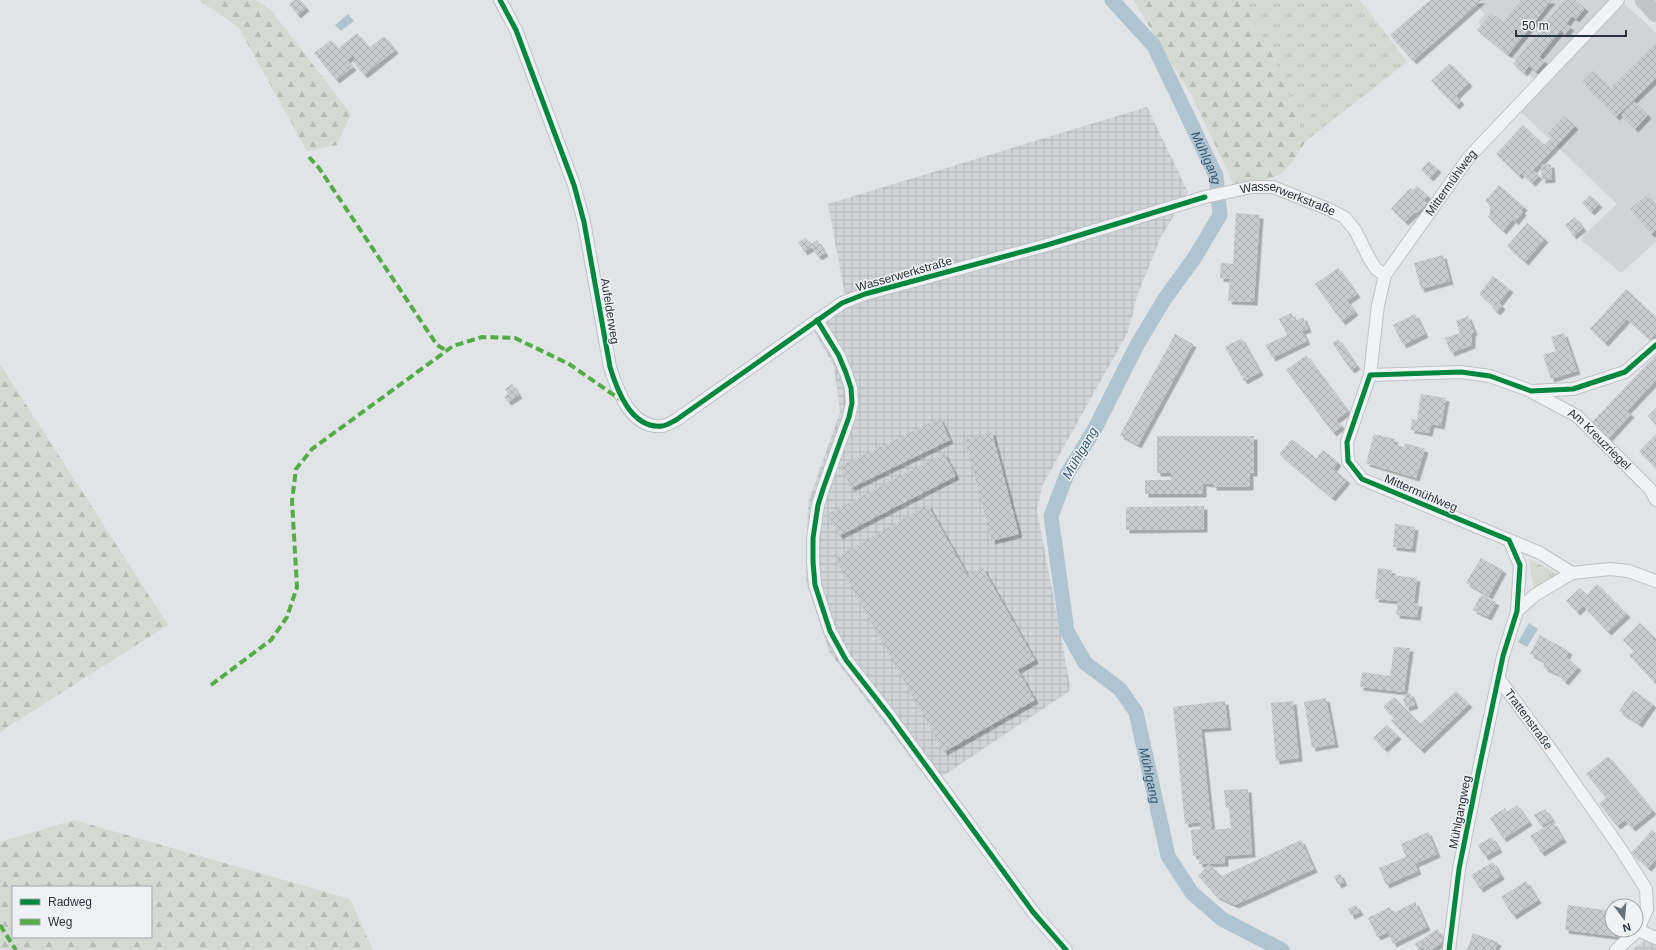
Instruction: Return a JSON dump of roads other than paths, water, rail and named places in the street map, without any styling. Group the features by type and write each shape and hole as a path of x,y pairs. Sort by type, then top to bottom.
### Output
{"main road":[{"path":"1643,0 1656,14"}],"street":[{"name":"Aufelderweg","path":"500,0 516,30 571,178 585,229 610,367 616,389 629,409 638,419 653,425 662,426 676,420 817,320"},
{"name":"Mittermühlweg","path":"1572,573 1540,553 1362,479 1348,461 1347,442 1370,375 1378,305 1385,275 1469,157 1618,0"},
{"name":"Wasserwerkstraße","path":"817,320 842,303 865,294 1047,245 1205,197 1252,187 1273,187 1344,217 1355,230 1376,269 1385,275"},
{"path":"817,320 839,356 851,388 852,403 849,416 818,505 813,538 815,585 830,631 836,645 846,660 889,715 1033,912 1051,935 1066,950"},
{"path":"1370,375 1461,372 1490,376 1531,391 1573,389 1625,372 1656,345"},
{"name":"Am Kreuzriegel","path":"1531,391 1577,416 1650,489 1656,500"},
{"path":"1509,540 1520,564 1517,611"},
{"path":"1517,611 1536,595 1572,573 1610,569 1628,571 1656,581"},
{"name":"Trattenstraße","path":"1517,611 1503,656 1499,679 1549,746 1620,848 1646,889 1647,909 1644,916"},
{"name":"Mühlgangweg","path":"1449,950 1459,869 1499,679"},
{"path":"1644,933 1656,938"},
{"path":"1616,950 1629,938"}],"water":[{"path":"348,14 354,21 341,31 335,25"},
{"path":"1529,623 1538,629 1527,647 1518,642"}],"waterway":[{"name":"Mühlgang","path":"1112,0 1154,46 1216,176 1220,215 1195,257 1164,300 1137,345 1093,432 1067,474 1051,516 1067,631 1085,663 1120,689 1136,712 1168,856 1192,893 1222,919 1282,950"}]}
